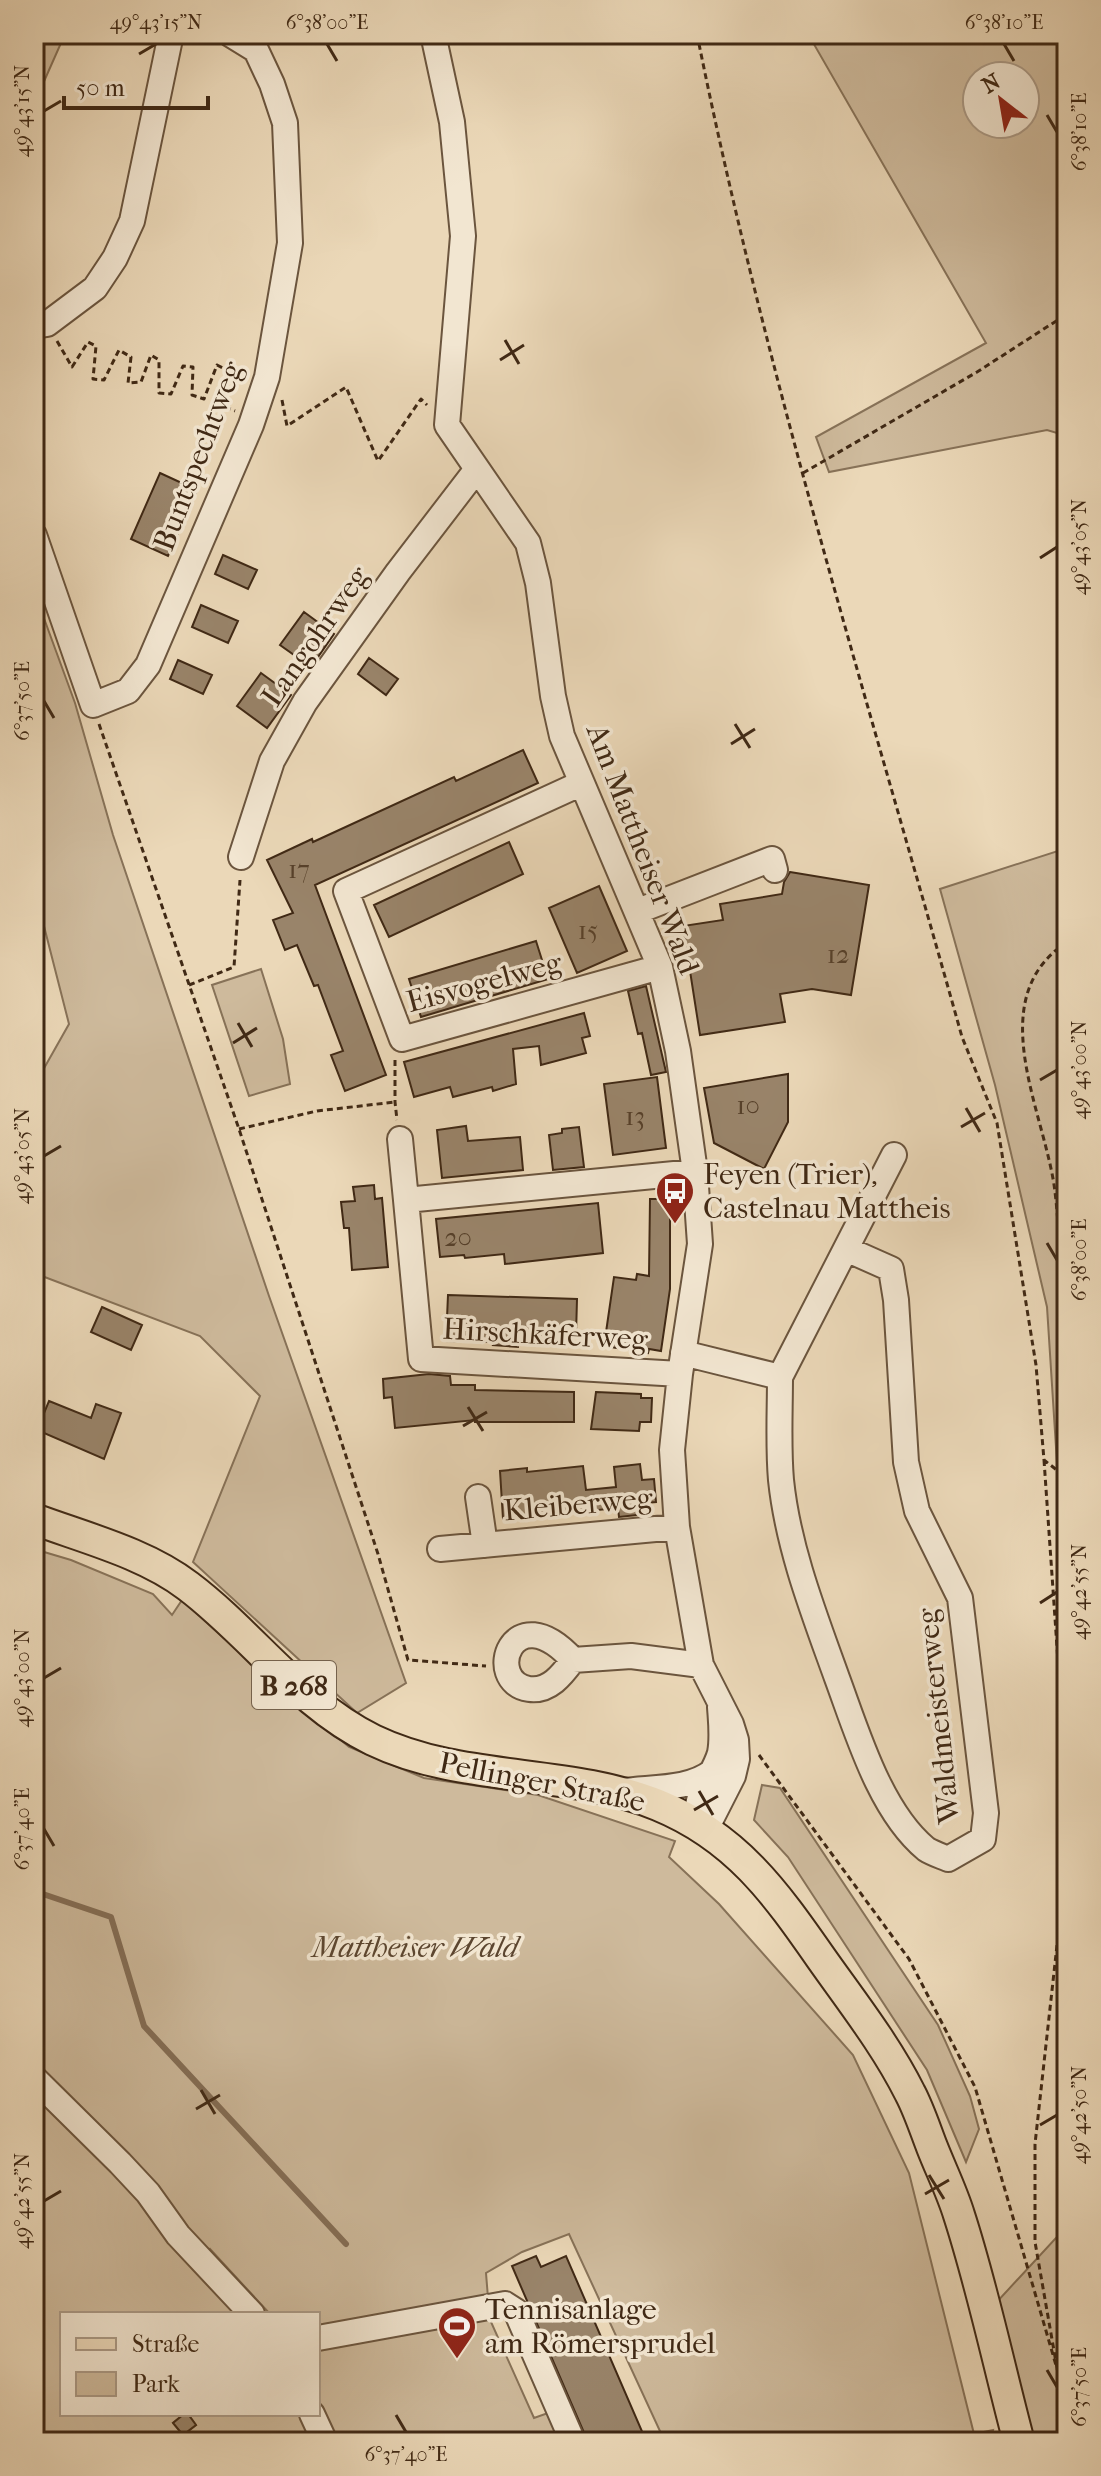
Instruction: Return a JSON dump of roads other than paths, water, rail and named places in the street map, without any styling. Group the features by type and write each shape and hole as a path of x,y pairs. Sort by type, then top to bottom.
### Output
{"main road":[{"name":"Pellinger Straße","path":"34,1519 171,1574 221,1614 292,1684 329,1714 378,1742 408,1755 438,1762 615,1792 657,1805 706,1829 742,1857 776,1895 891,2059 911,2095 959,2214 1019,2442"}],"street":[{"path":"41,325 95,288 115,258 132,221 171,34"},
{"name":"Buntspechtweg","path":"34,535 93,705 128,691 148,665 251,425 267,377 290,243 285,123 256,50 230,34"},
{"name":"Am Mattheiser Wald","path":"433,34 452,122 463,236 447,425 528,543 538,583 553,696 562,736 660,967 678,1051 695,1172 700,1244 672,1450 677,1527 701,1665 731,1724 737,1759 733,1776 706,1829 699,1822 697,1804 720,1752 720,1707"},
{"name":"Langohrweg","path":"241,857 272,761 305,702 477,469"},
{"name":"Eisvogelweg","path":"582,783 346,891 402,1039 660,967"},
{"path":"638,911 772,859 775,870"},
{"name":"Hirschkäferweg","path":"400,1139 421,1359 682,1364"},
{"name":"Waldmeisterweg","path":"846,1249 891,1269 896,1300 906,1462 917,1511 960,1598 986,1813 983,1839 948,1859 928,1850 911,1832 881,1788 863,1750 794,1552 781,1480 780,1377 894,1155"},
{"path":"406,1200 695,1172"},
{"path":"682,1364 780,1377"},
{"name":"Kleiberweg","path":"478,1497 485,1545"},
{"name":"Kleiberweg","path":"440,1549 677,1527"},
{"path":"573,1660 549,1686 536,1690 523,1688 512,1680 506,1668 506,1654 513,1643 524,1635 538,1634 550,1639 573,1660 631,1656 701,1665"},
{"path":"615,1792 685,1785 713,1771"},
{"path":"34,2078 148,2193 178,2235 250,2312"},
{"path":"320,2338 505,2304 516,2311 573,2442"},
{"path":"313,2416 325,2442"}],"waterway":[{"path":"34,1891 111,1917 144,2026 346,2244"}],"place":[{"name":"Feyen (Trier), Castelnau Mattheis","path":"675,1225"},
{"name":"Tennisanlage am Römersprudel","path":"457,2360"}],"park label":[{"name":"Mattheiser Wald","path":"415,1947"}]}
